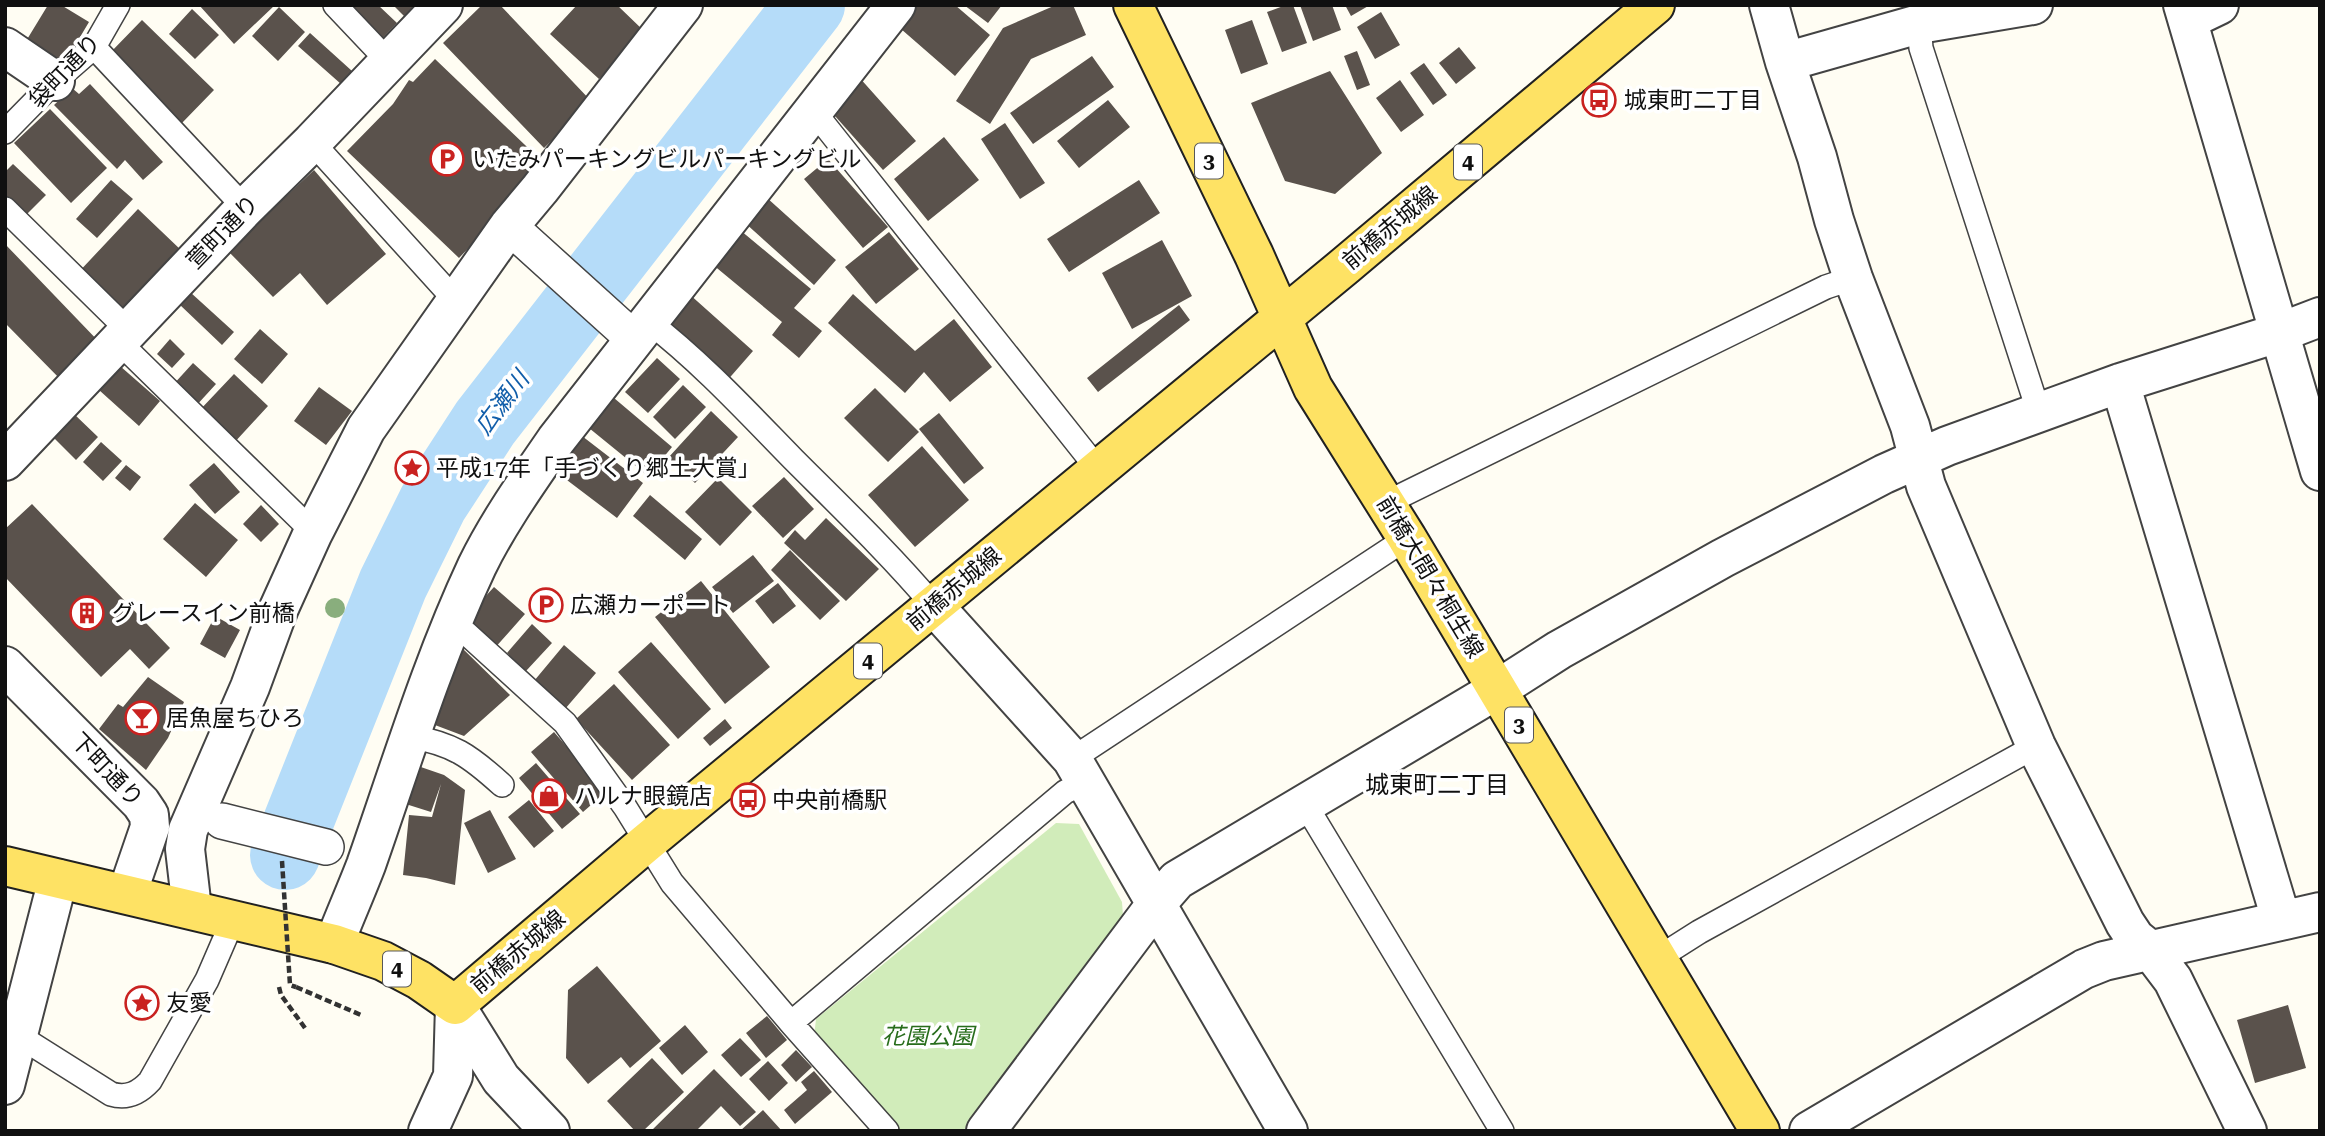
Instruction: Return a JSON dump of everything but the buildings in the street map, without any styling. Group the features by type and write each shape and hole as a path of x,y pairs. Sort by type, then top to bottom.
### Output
{"main road":[{"name":"前橋大間々桐生線","path":"1133,5 1248,242 1313,388 1408,538 1760,1131"},
{"name":"前橋赤城線","path":"5,866 334,944 383,961 419,980 455,1005 646,843 1655,5"}],"street":[{"name":"萱町通り","path":"5,461 245,208 443,5"},
{"path":"192,909 185,849 188,830 208,817 279,608 366,429 509,226 683,5"},
{"path":"334,944 451,628 477,566 506,512 556,440 896,5"},
{"path":"1769,5 1834,220 1853,278 1910,426 1926,486 2036,746 2125,923 2173,980 2247,1131"},
{"path":"1785,62 1919,24 2033,5"},
{"path":"2197,10 2320,471"},
{"path":"5,47 55,81"},
{"path":"509,226 595,302 642,331"},
{"path":"986,1131 1177,880 1559,650 1723,558 1884,474 1947,446 2039,412 2320,317"},
{"path":"2120,383 2281,919"},
{"path":"934,606 1078,770 1288,1131"},
{"name":"下町通り","path":"5,666 141,803 149,815 149,827 127,894"},
{"path":"149,815 169,825 208,817 256,829 304,850"},
{"path":"5,1085 58,878"},
{"path":"1809,1131 2084,969 2104,961 2320,912"},
{"path":"428,1131 453,1076 455,1005"},
{"path":"455,1005 501,1079 550,1131"}],"lane":[{"name":"袋町通り","path":"5,132 55,81 94,47 118,5"},
{"path":"335,5 389,62"},
{"path":"1919,24 1921,48 2039,412"},
{"path":"94,47 245,208"},
{"path":"811,113 823,123 1097,468"},
{"path":"312,142 456,301"},
{"path":"5,209 123,336 303,522 316,528"},
{"path":"1386,503 1826,287 1853,278"},
{"path":"642,331 667,335 900,567 934,606"},
{"path":"791,1023 1065,792 1078,770 1408,538"},
{"path":"451,628 466,633 565,723 625,807 672,883 887,1131"},
{"path":"410,736 450,746 477,762 502,785"},
{"path":"1658,958 1699,932 2036,746"},
{"path":"1306,804 1502,1131"},
{"path":"19,1036 111,1094 123,1097 138,1091 150,1081 206,980 233,920"}],"path":[{"path":"304,850 290,985 361,1015"},
{"path":"279,987 281,995 305,1028"}],"green space":[{"name":"花園公園","path":"1056,823 1079,824 1122,902 1123,916 963,1131 901,1131 814,1037 816,1019"}],"waterway":[{"name":"広瀬川","path":"285,855 393,584 433,503 485,423 810,5"}],"place":[{"name":"城東町二丁目","path":"1599,100"},
{"name":"いたみパーキングビルパーキングビル","path":"447,159"},
{"name":"平成17年「手づくり郷土大賞」","path":"412,468"},
{"name":"広瀬カーポート","path":"546,605"},
{"name":"グレースイン前橋","path":"87,613"},
{"name":"居魚屋ちひろ","path":"142,718"},
{"name":"ハルナ眼鏡店","path":"549,796"},
{"name":"中央前橋駅","path":"748,800"},
{"name":"友愛","path":"142,1003"}],"district":[{"name":"城東町二丁目","path":"1437,785"}]}
